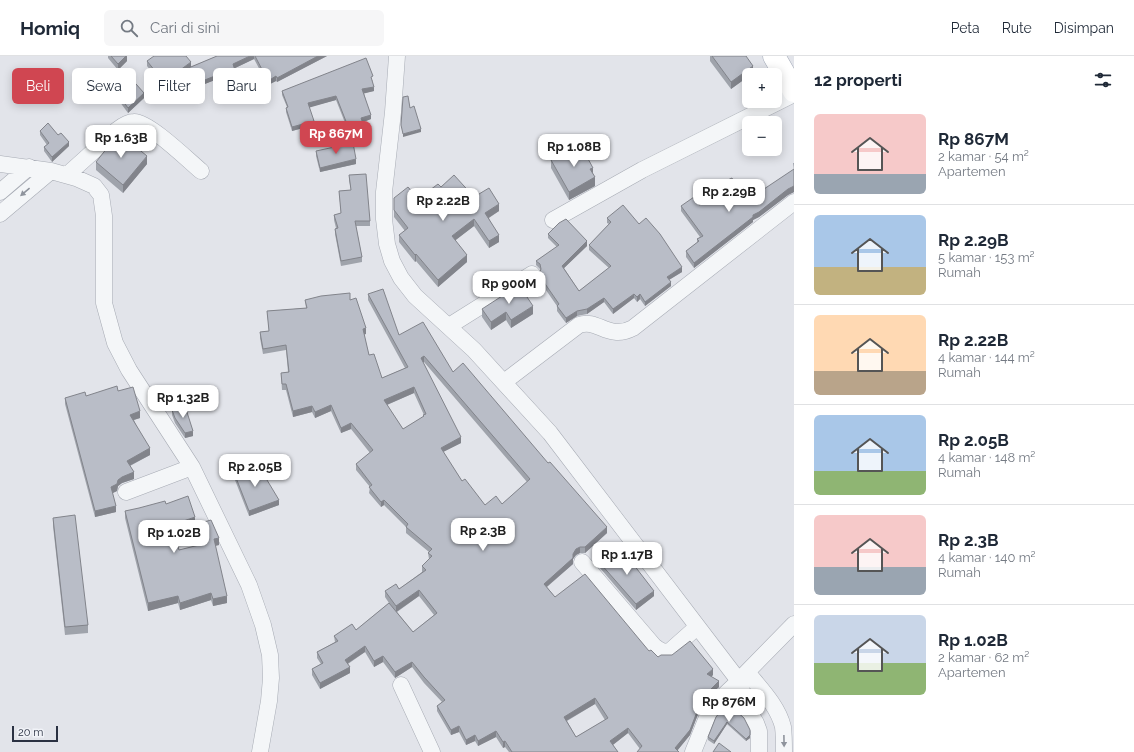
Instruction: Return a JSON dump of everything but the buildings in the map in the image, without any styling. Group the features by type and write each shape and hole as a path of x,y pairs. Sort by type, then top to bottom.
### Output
{"main road":[{"path":"774,56 794,93"}],"street":[{"path":"397,56 393,112 384,192 384,219 387,244 392,261 401,278 415,296 474,350 550,433 697,628 743,676 768,698 780,718 784,739 784,752"},
{"path":"553,220 642,170 794,93"},
{"path":"67,175 118,130 126,124 135,122 142,124 155,132 201,171"},
{"path":"0,164 29,167 67,175 91,184 101,195 104,216 104,303 115,343 129,370 192,467 248,585 263,625 270,655 271,678 269,702 260,752"},
{"path":"0,192 29,167"},
{"path":"0,214 51,171"},
{"path":"504,382 578,325 584,323 618,333 627,332 794,202"},
{"path":"449,326 532,274"},
{"path":"126,492 192,467"},
{"path":"582,562 654,646 660,651 670,651 697,628"},
{"path":"694,752 712,708 794,624"},
{"path":"743,676 748,710 759,731 759,752"},
{"path":"401,685 432,752"}]}
